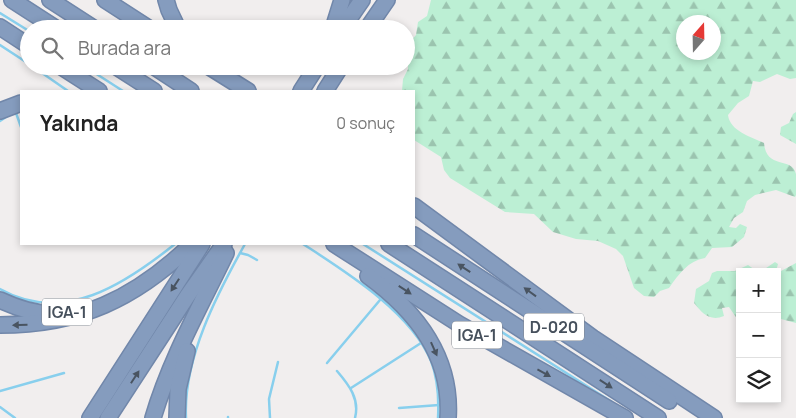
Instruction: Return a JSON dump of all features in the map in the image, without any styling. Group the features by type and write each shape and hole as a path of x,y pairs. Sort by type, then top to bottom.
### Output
{"highway":[{"path":"12,0 42,20"},
{"path":"50,0 81,20"},
{"path":"105,0 136,20"},
{"path":"166,0 168,10 173,20"},
{"path":"336,20 342,0"},
{"path":"348,20 362,0"},
{"path":"373,20 387,0"},
{"path":"0,27 20,40"},
{"path":"74,75 97,90"},
{"path":"129,75 152,90"},
{"path":"167,75 189,90"},
{"path":"222,75 246,90"},
{"path":"230,75 251,90"},
{"path":"302,90 311,75"},
{"path":"326,90 335,75"},
{"path":"0,111 20,103"},
{"path":"415,207 593,338 714,418"},
{"name":"D-020","path":"415,236 695,418"},
{"name":"IGA-1","path":"0,300 22,309 58,313 86,307 132,290 191,245"},
{"path":"90,418 201,245"},
{"path":"108,418 188,295 223,245"},
{"path":"153,418 160,394 196,312 230,245"},
{"path":"325,245 375,281 396,299 411,314 429,338 438,356 445,380 448,418"},
{"name":"IGA-1","path":"336,245 459,324 625,418"},
{"name":"D-020","path":"391,245 658,418"},
{"path":"177,418 178,389 182,368 190,341 218,270"},
{"path":"0,325 25,325 74,317 116,300 132,290"}],"green space":[{"path":"431,0 796,0 796,78 790,79 777,74 760,82 753,81 749,96 738,103 728,115 730,121 737,129 747,136 764,143 769,157 790,165 794,169 796,174 796,195 795,197 776,190 755,195 747,201 743,212 734,218 729,227 736,228 740,224 747,227 744,237 732,247 712,248 705,258 694,262 684,269 669,288 660,291 654,297 644,296 634,288 623,256 616,249 598,241 576,239 553,232 534,214 505,212 450,178 444,170 441,157 415,141 415,90 402,90 405,75 415,75 418,22 427,16"},
{"path":"796,112 796,144 780,135 781,127 789,123"},
{"path":"775,262 778,264 777,268 766,268"},
{"path":"796,263 796,323 781,319 781,271"},
{"path":"748,265 752,268 742,268"},
{"path":"717,271 735,271 736,317 729,307 722,308 724,316 715,318 707,316 694,303 696,289 709,281 712,273"}],"waterway":[{"path":"0,13 20,25"},
{"path":"0,45 20,58"},
{"path":"45,75 67,90"},
{"path":"98,75 121,90"},
{"path":"16,113 20,124"},
{"path":"0,121 9,115"},
{"path":"0,289 24,299 47,303 70,301 93,295 115,285 136,273 174,245"},
{"path":"186,418 190,373 196,350 213,305 244,245"},
{"path":"305,245 357,280 409,326 422,343 431,361 437,389 438,418"},
{"path":"365,245 612,402"},
{"path":"240,253 257,260"},
{"path":"327,363 380,300"},
{"path":"351,388 421,343"},
{"path":"270,418 269,399 278,362"},
{"path":"337,371 355,398 355,418"},
{"path":"0,391 64,373"},
{"path":"399,408 439,405"},
{"path":"0,407 15,418"}]}
